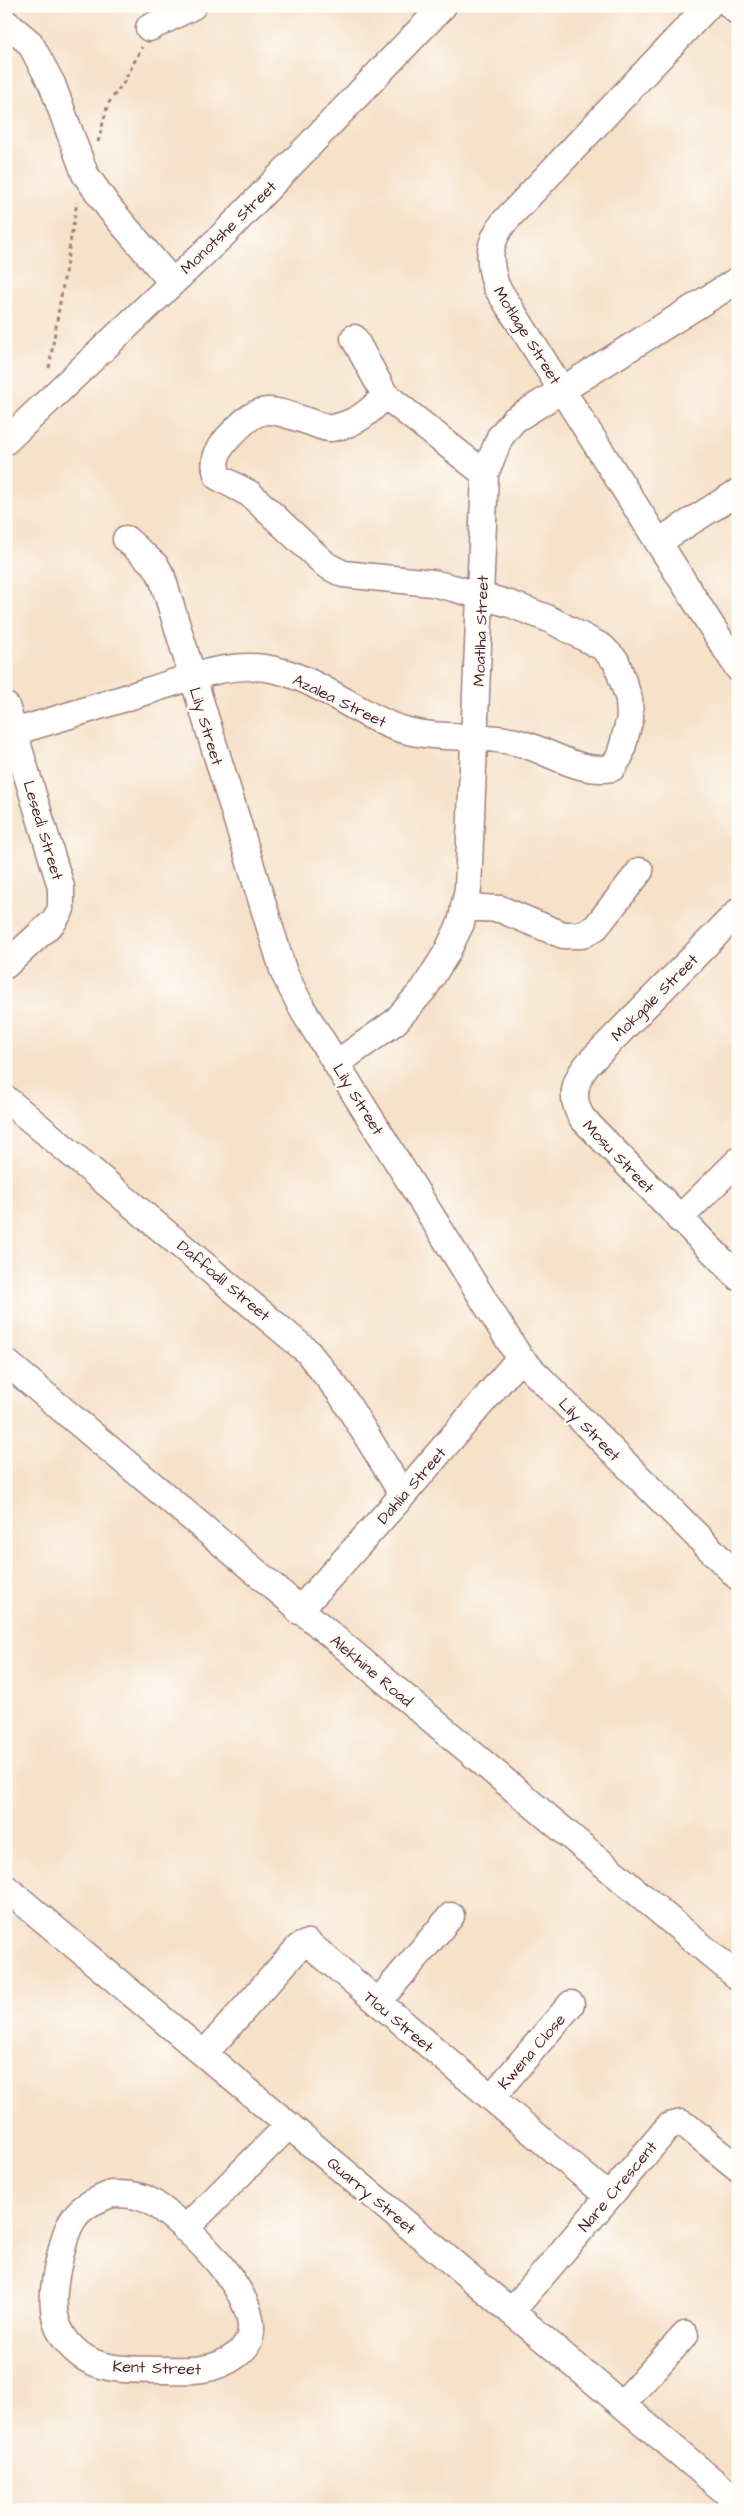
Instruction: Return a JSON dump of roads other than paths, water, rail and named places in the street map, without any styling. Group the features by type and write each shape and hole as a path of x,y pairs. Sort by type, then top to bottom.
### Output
{"street":[{"path":"149,28 193,6"},
{"name":"Monotshe Street","path":"6,441 226,232 443,6"},
{"name":"Motlage Street","path":"708,6 504,222 494,236 490,254 491,270 496,286 738,668"},
{"path":"731,6 738,12"},
{"path":"6,23 30,43 39,59 52,84 85,174 110,209 172,282"},
{"name":"Moatlha Street","path":"337,1063 395,1022 424,989 446,954 461,923 468,889 485,474 500,437 514,420 738,280"},
{"path":"354,338 385,395 485,474"},
{"name":"Azalea Street","path":"10,735 192,678 236,668 265,668 294,675 392,726 422,734 524,744 591,769 602,770 612,768 620,756 630,718 629,699 616,661 602,647 547,618 510,604 432,583 343,574 326,565 250,494 218,477 215,464 219,448 246,419 254,414 274,410 330,428 366,416 385,395"},
{"path":"658,542 738,492"},
{"name":"Lily Street","path":"126,539 156,566 162,577 284,973 304,1012 520,1358 738,1577"},
{"name":"Lesedi Street","path":"6,706 10,735 61,887 60,909 54,921 6,965"},
{"path":"464,907 500,909 563,936 582,935 596,927 640,870"},
{"name":"Mokgale Street","path":"576,1085 589,1063 738,912"},
{"name":"Mosu Street","path":"576,1085 574,1102 582,1118 738,1277"},
{"name":"Daffodil Street","path":"6,1099 307,1351 341,1394 403,1495"},
{"path":"679,1219 738,1161"},
{"name":"Dahlia Street","path":"299,1611 403,1495 520,1358"},
{"name":"Alekhine Road","path":"6,1362 299,1611 738,1977"},
{"name":"Quarry Street","path":"6,1888 738,2502"},
{"path":"378,2002 451,1916"},
{"name":"Tlou Street","path":"204,2054 303,1944 308,1943 608,2196"},
{"name":"Kwena Close","path":"491,2098 571,2004"},
{"name":"Nare Crescent","path":"511,2312 664,2130 673,2123 688,2127 738,2168"},
{"path":"185,2229 289,2125"},
{"name":"Kent Street","path":"111,2194 132,2194 148,2200 185,2229 231,2278 247,2306 252,2324 250,2340 242,2352 227,2363 210,2369 192,2371 119,2369 86,2359 72,2348 60,2332 54,2314 52,2298 65,2236 74,2218 89,2203 111,2194"},
{"path":"622,2404 685,2335"}],"waterway":[{"path":"6,398 9,395"}]}
